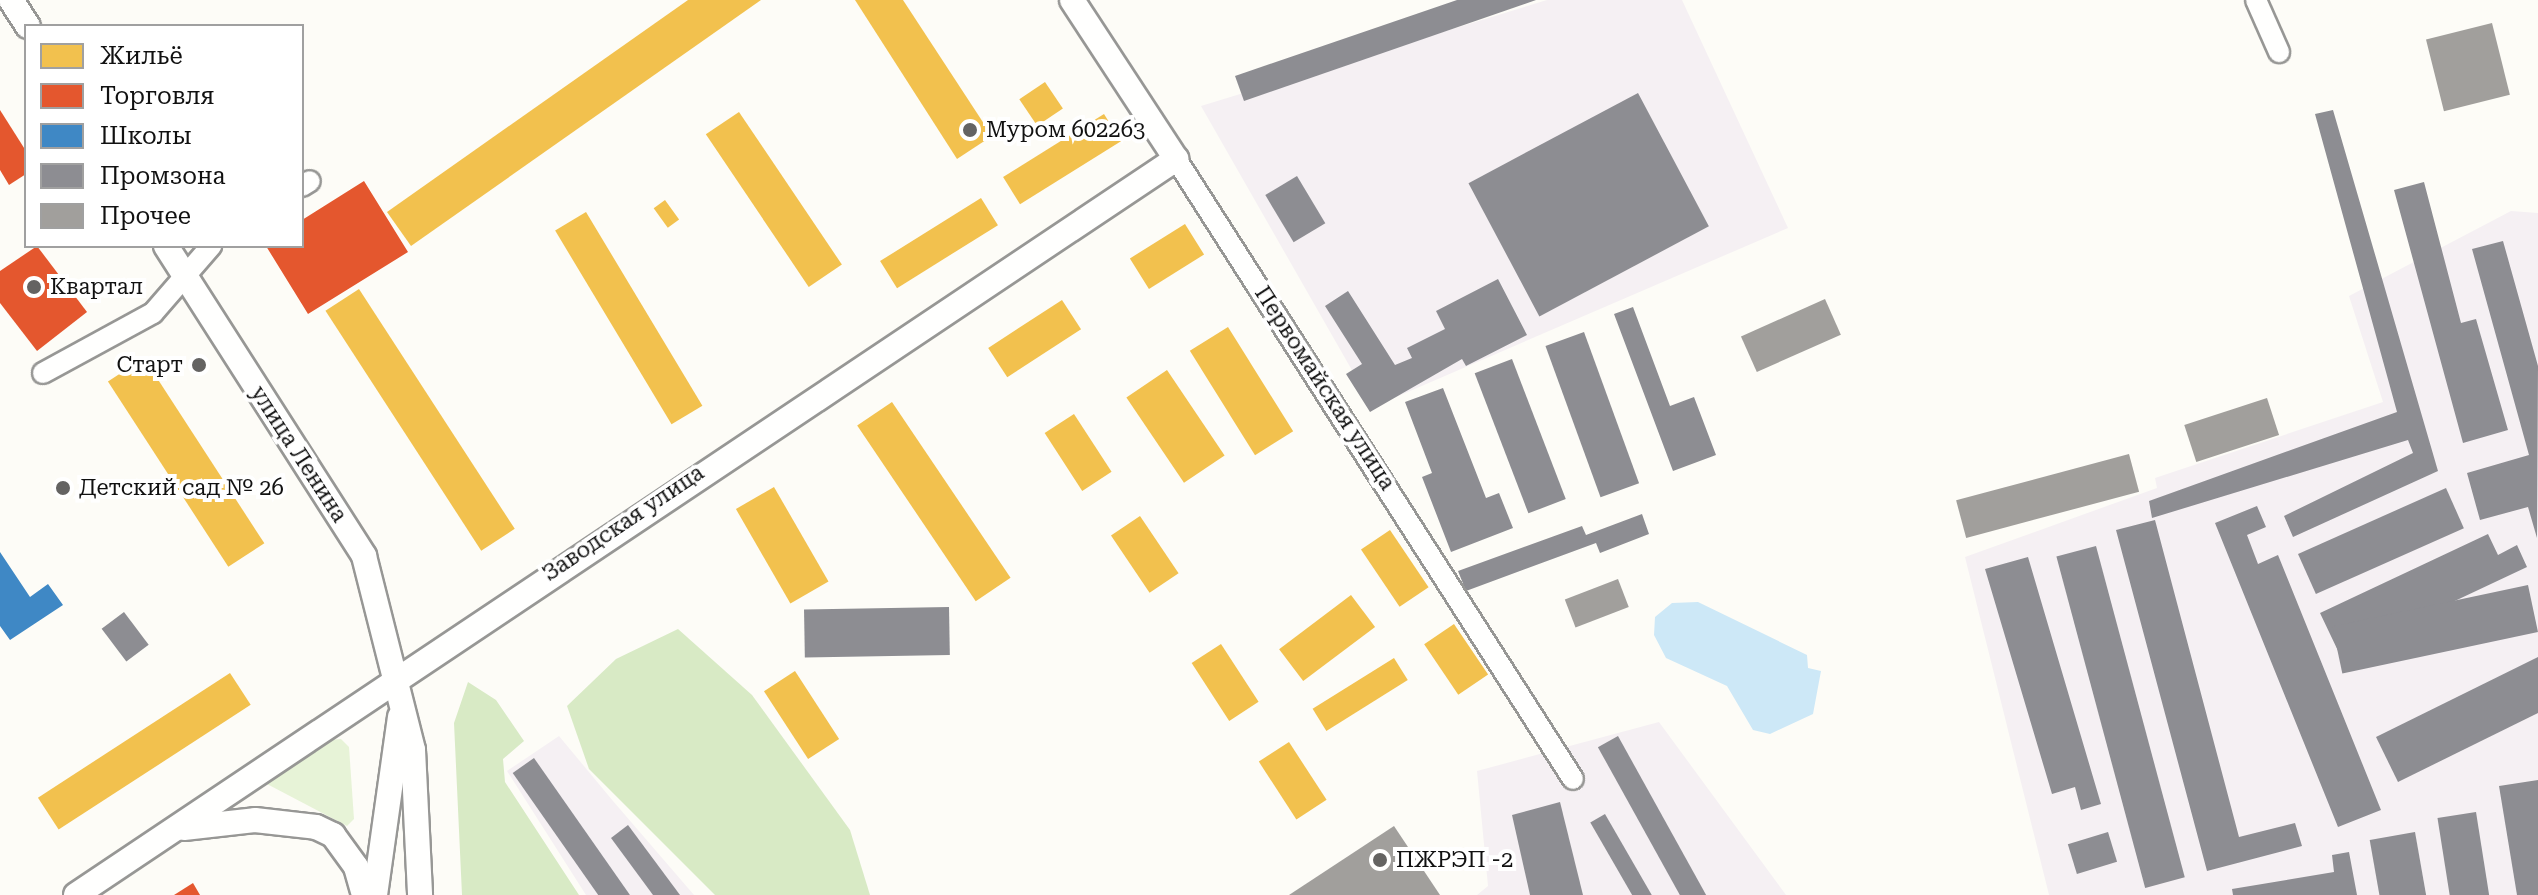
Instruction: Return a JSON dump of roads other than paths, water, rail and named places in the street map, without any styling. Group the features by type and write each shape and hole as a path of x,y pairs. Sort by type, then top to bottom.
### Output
{"street":[{"path":"11,0 27,24"},
{"name":"Первомайская улица","path":"1072,0 1573,779"},
{"path":"2256,0 2279,52"},
{"name":"Заводская улица","path":"76,895 401,688 1176,159"},
{"name":"улица Ленина","path":"167,248 364,556 401,688 419,803 420,895"},
{"path":"43,373 153,313 209,248"},
{"path":"375,895 401,688"},
{"path":"388,797 405,788 419,803"},
{"path":"178,829 255,820 316,827 333,835 356,867 364,895"}],"water":[{"path":"1698,602 1807,655 1808,668 1821,671 1813,714 1770,734 1753,730 1727,686 1666,658 1654,635 1655,617 1672,603"}],"place":[{"name":"Муром 602263","path":"970,130"},
{"name":"Квартал","path":"34,287"},
{"name":"Старт","path":"199,365"},
{"name":"Детский сад № 26","path":"63,488"},
{"name":"ПЖРЭП -2","path":"1380,860"}]}
